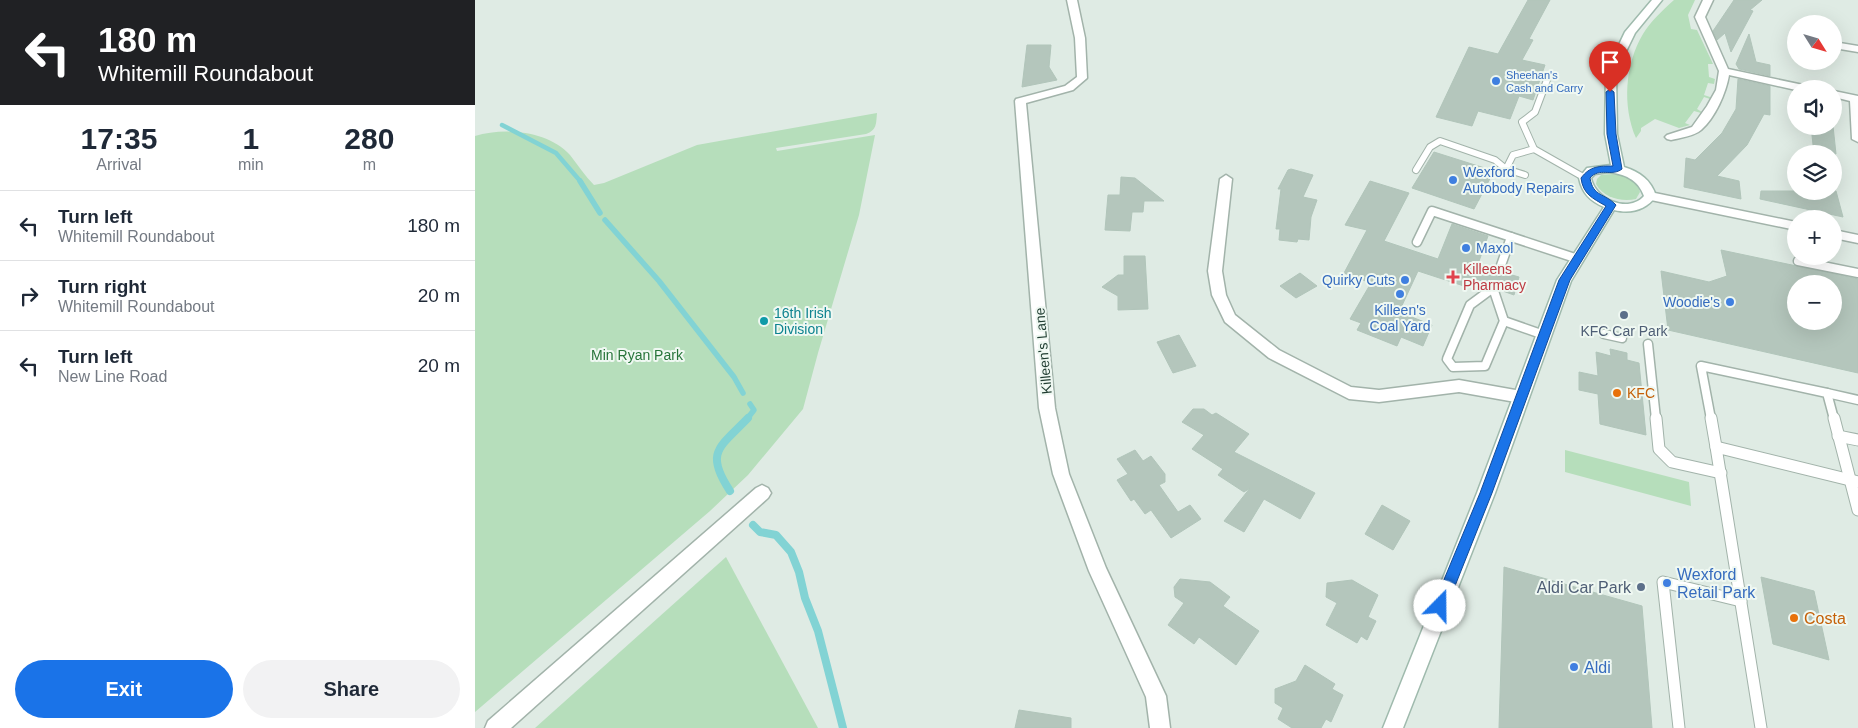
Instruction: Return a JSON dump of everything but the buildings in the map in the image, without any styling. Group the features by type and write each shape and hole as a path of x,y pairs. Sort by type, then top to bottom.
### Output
{"street":[{"name":"Killeen's Lane","path":"1072,0 1080,38 1082,78 1069,88 1020,101 1047,408 1061,474 1098,571 1157,696 1161,728"},
{"path":"1618,169 1611,126 1611,72 1630,32 1657,0"},
{"path":"1671,137 1696,128 1712,108 1721,90 1724,71 1700,17 1708,0"},
{"path":"1843,46 1858,49"},
{"path":"1724,71 1787,84"},
{"path":"1842,96 1856,99 1858,139"},
{"path":"1618,169 1637,177 1649,189 1650,196 1642,205 1633,207 1611,205 1592,194 1587,188 1585,178 1591,171 1618,169"},
{"path":"1226,179 1215,271 1219,295 1229,318 1274,354 1349,393 1379,396 1459,386 1521,397"},
{"path":"1650,196 1787,224"},
{"path":"1393,728 1486,493 1565,280 1611,205"},
{"path":"1842,236 1858,239"},
{"path":"495,728 762,493"}],"lane":[{"path":"1547,80 1535,112 1522,122 1534,149 1585,178"},
{"path":"1417,170 1430,147 1440,142 1495,160 1506,169 1525,175"},
{"path":"1506,169 1513,155 1534,149"},
{"path":"1417,242 1432,211 1578,259"},
{"path":"1499,271 1511,237"},
{"path":"1818,265 1858,273"},
{"path":"1493,288 1504,321 1485,366 1453,366 1447,358 1470,304 1493,288"},
{"path":"1504,321 1544,335"},
{"path":"1604,334 1622,338"},
{"path":"1648,344 1659,449 1673,462 1721,473"},
{"path":"1761,728 1721,473 1701,366 1858,400"},
{"path":"1827,393 1838,436 1854,481 1858,510"},
{"path":"1838,436 1858,440"},
{"path":"1716,447 1854,481"},
{"path":"1679,728 1663,582 1741,601"}],"green space":[{"path":"1674,0 1695,0 1688,15 1691,29 1697,30 1713,64 1708,64 1709,77 1715,79 1714,84 1708,83 1704,95 1710,97 1710,99 1704,97 1697,109 1702,112 1694,111 1685,123 1690,125 1679,128 1655,119 1641,128 1636,138 1627,99 1627,85 1632,58 1646,30 1657,16"},
{"name":"Min Ryan Park","path":"877,113 874,128 866,134 776,148 777,151 875,135 859,215 803,409 748,475 710,511 475,712 475,136 487,133 512,132 538,136 561,147 570,155 594,185 604,183 697,145"},
{"path":"1601,175 1625,176 1638,186 1640,192 1636,199 1630,200 1608,196 1596,184 1597,179"},
{"path":"1565,450 1689,482 1691,506 1565,472"},
{"path":"726,557 818,728 535,728"}],"waterway":[{"path":"502,125 556,153 581,182"},
{"path":"580,181 600,213"},
{"path":"605,220 659,281 734,377 743,393"},
{"path":"747,419 754,410 750,404"},
{"path":"730,491 722,478 717,458 723,444 747,419"},
{"path":"753,525 760,532 776,535 791,552 799,572 805,598 818,631 843,728"}],"place":[{"name":"Sheehan's Cash and Carry","path":"1496,81"},
{"name":"Wexford Autobody Repairs","path":"1453,180"},
{"name":"Maxol","path":"1466,248"},
{"name":"Killeens Pharmacy","path":"1453,277"},
{"name":"Quirky Cuts","path":"1405,280"},
{"name":"Killeen's Coal Yard","path":"1400,294"},
{"name":"Woodie's","path":"1730,302"},
{"name":"KFC Car Park","path":"1624,315"},
{"name":"16th Irish Division","path":"764,321"},
{"name":"KFC","path":"1617,393"},
{"name":"Wexford Retail Park","path":"1667,583"},
{"name":"Aldi Car Park","path":"1641,587"},
{"name":"Costa","path":"1794,618"},
{"name":"Aldi","path":"1574,667"}],"route":[{"path":"1440,606 1486,493 1565,280 1611,205 1592,194 1587,188 1585,178 1591,171 1608,168 1618,169 1611,134 1610,92"}]}
